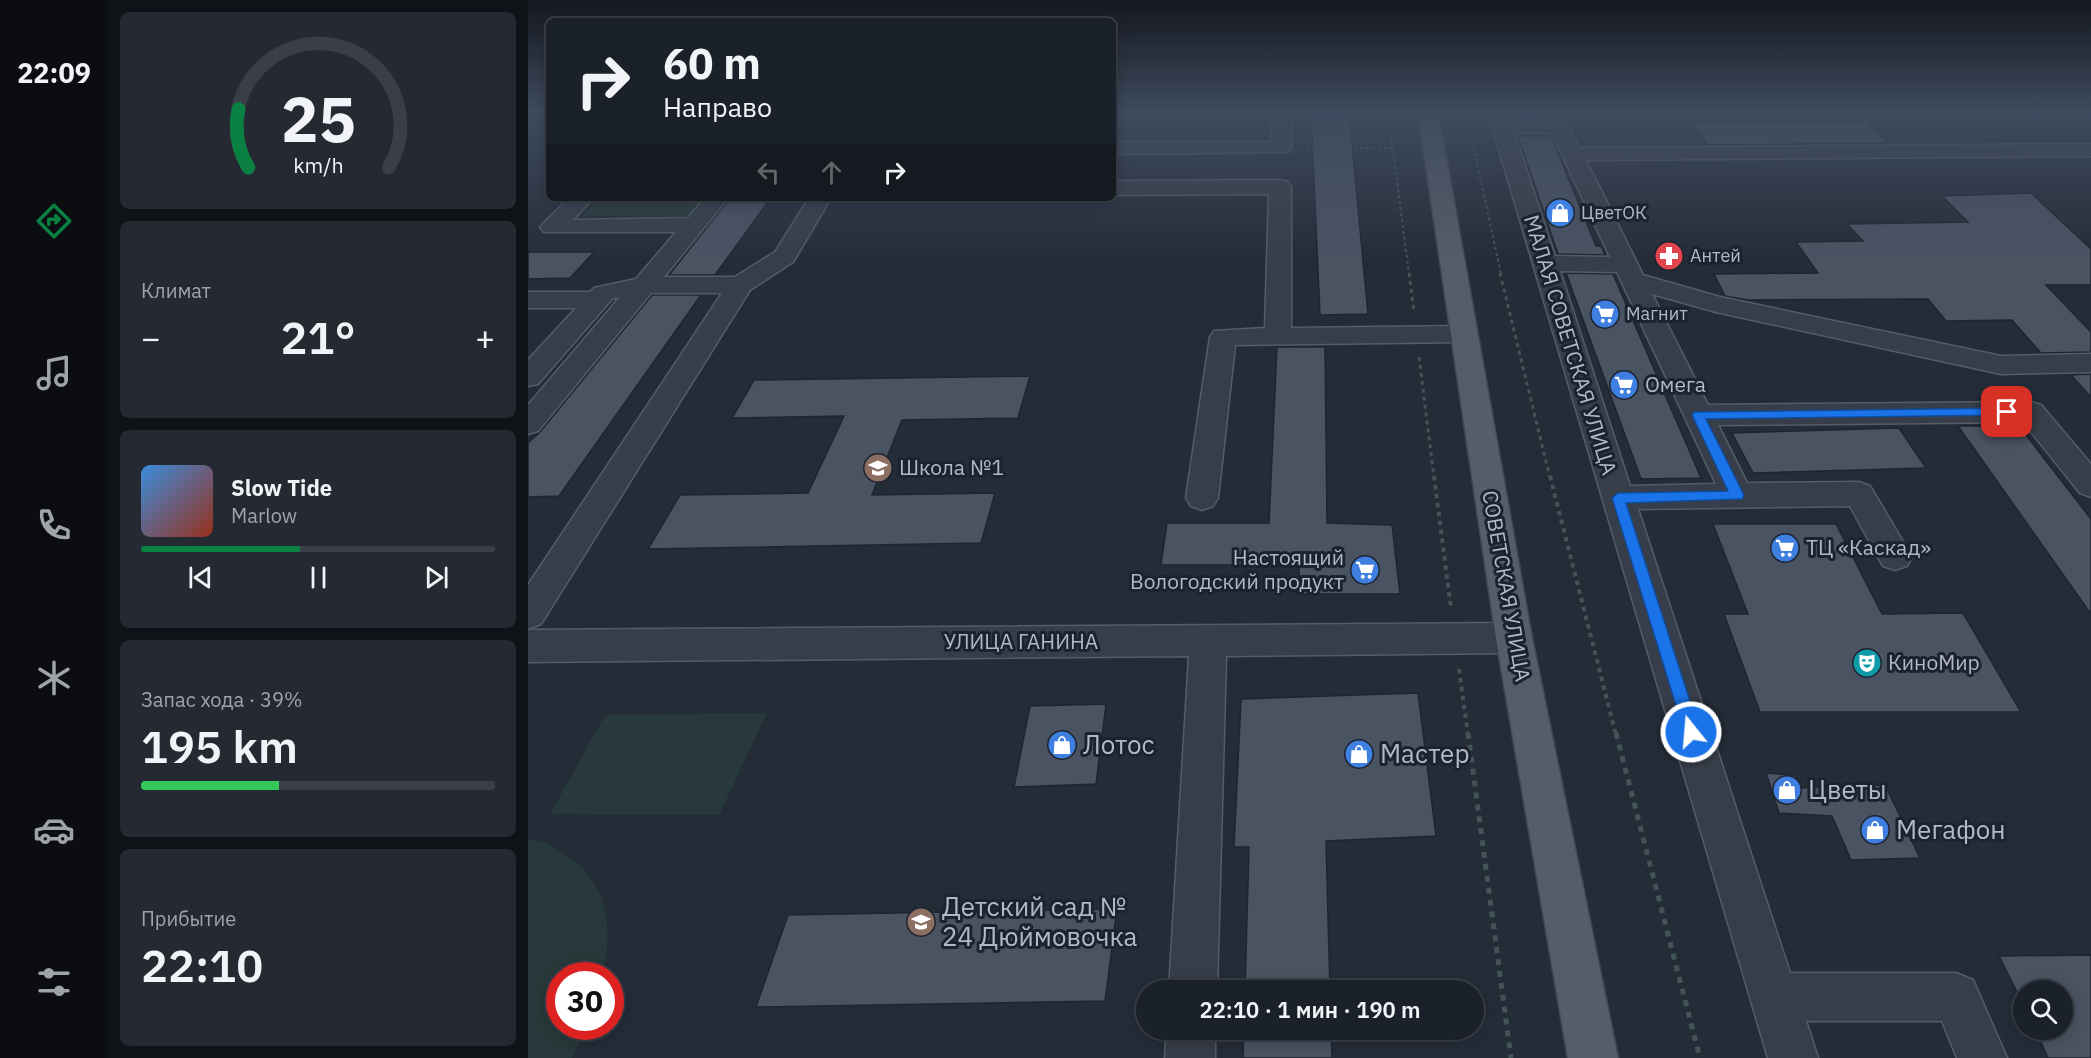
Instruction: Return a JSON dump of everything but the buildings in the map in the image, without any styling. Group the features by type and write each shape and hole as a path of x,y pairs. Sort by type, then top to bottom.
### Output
{"main road":[{"name":"СОВЕТСКАЯ УЛИЦА","path":"1436,161 1514,638 1593,1058"}],"street":[{"name":"МАЛАЯ СОВЕТСКАЯ УЛИЦА","path":"1513,161 1793,1058"},
{"path":"1575,161 1737,495"},
{"path":"1116,188 1280,187 1278,336"},
{"path":"579,201 552,227 695,225"},
{"path":"528,424 715,201"},
{"path":"528,614 740,285 784,257 818,201"},
{"path":"1544,262 1629,272 1716,304 2001,365 2091,363"},
{"path":"528,377 603,293 644,285 740,285"},
{"path":"528,300 596,300"},
{"path":"1202,498 1223,337 1464,334"},
{"path":"1698,415 2031,412 2091,485"},
{"path":"1618,498 1859,494 1895,557"},
{"name":"УЛИЦА ГАНИНА","path":"528,646 1514,638"},
{"path":"1193,980 1208,640"},
{"path":"1774,997 1956,997 1982,1058"},
{"path":"1190,1058 1191,1040"}],"path":[{"path":"1395,161 1415,322"},
{"path":"1477,161 1516,346 1700,1058"},
{"path":"1418,346 1511,1058"}],"shaded area":[{"path":"596,201 706,201 694,216 582,216"},
{"path":"767,713 719,815 550,814 605,715"},
{"path":"528,839 556,848 584,870 601,896 605,910 607,941 605,962 546,962 546,1040 580,1040 572,1058 528,1058"}],"place":[{"name":"ЦветОК","path":"1560,213"},
{"name":"Антей","path":"1669,256"},
{"name":"Магнит","path":"1605,314"},
{"name":"Омега","path":"1624,385"},
{"name":"Школа №1","path":"878,468"},
{"name":"ТЦ «Каскад»","path":"1785,548"},
{"name":"Настоящий Вологодский продукт","path":"1365,570"},
{"name":"КиноМир","path":"1867,663"},
{"name":"Лотос","path":"1062,745"},
{"name":"Мастер","path":"1359,754"},
{"name":"Цветы","path":"1787,790"},
{"name":"Мегафон","path":"1875,830"},
{"name":"Детский сад № 24 Дюймовочка","path":"921,922"}],"route":[{"path":"1691,732 1618,498 1737,495 1698,415 2007,412"}]}
